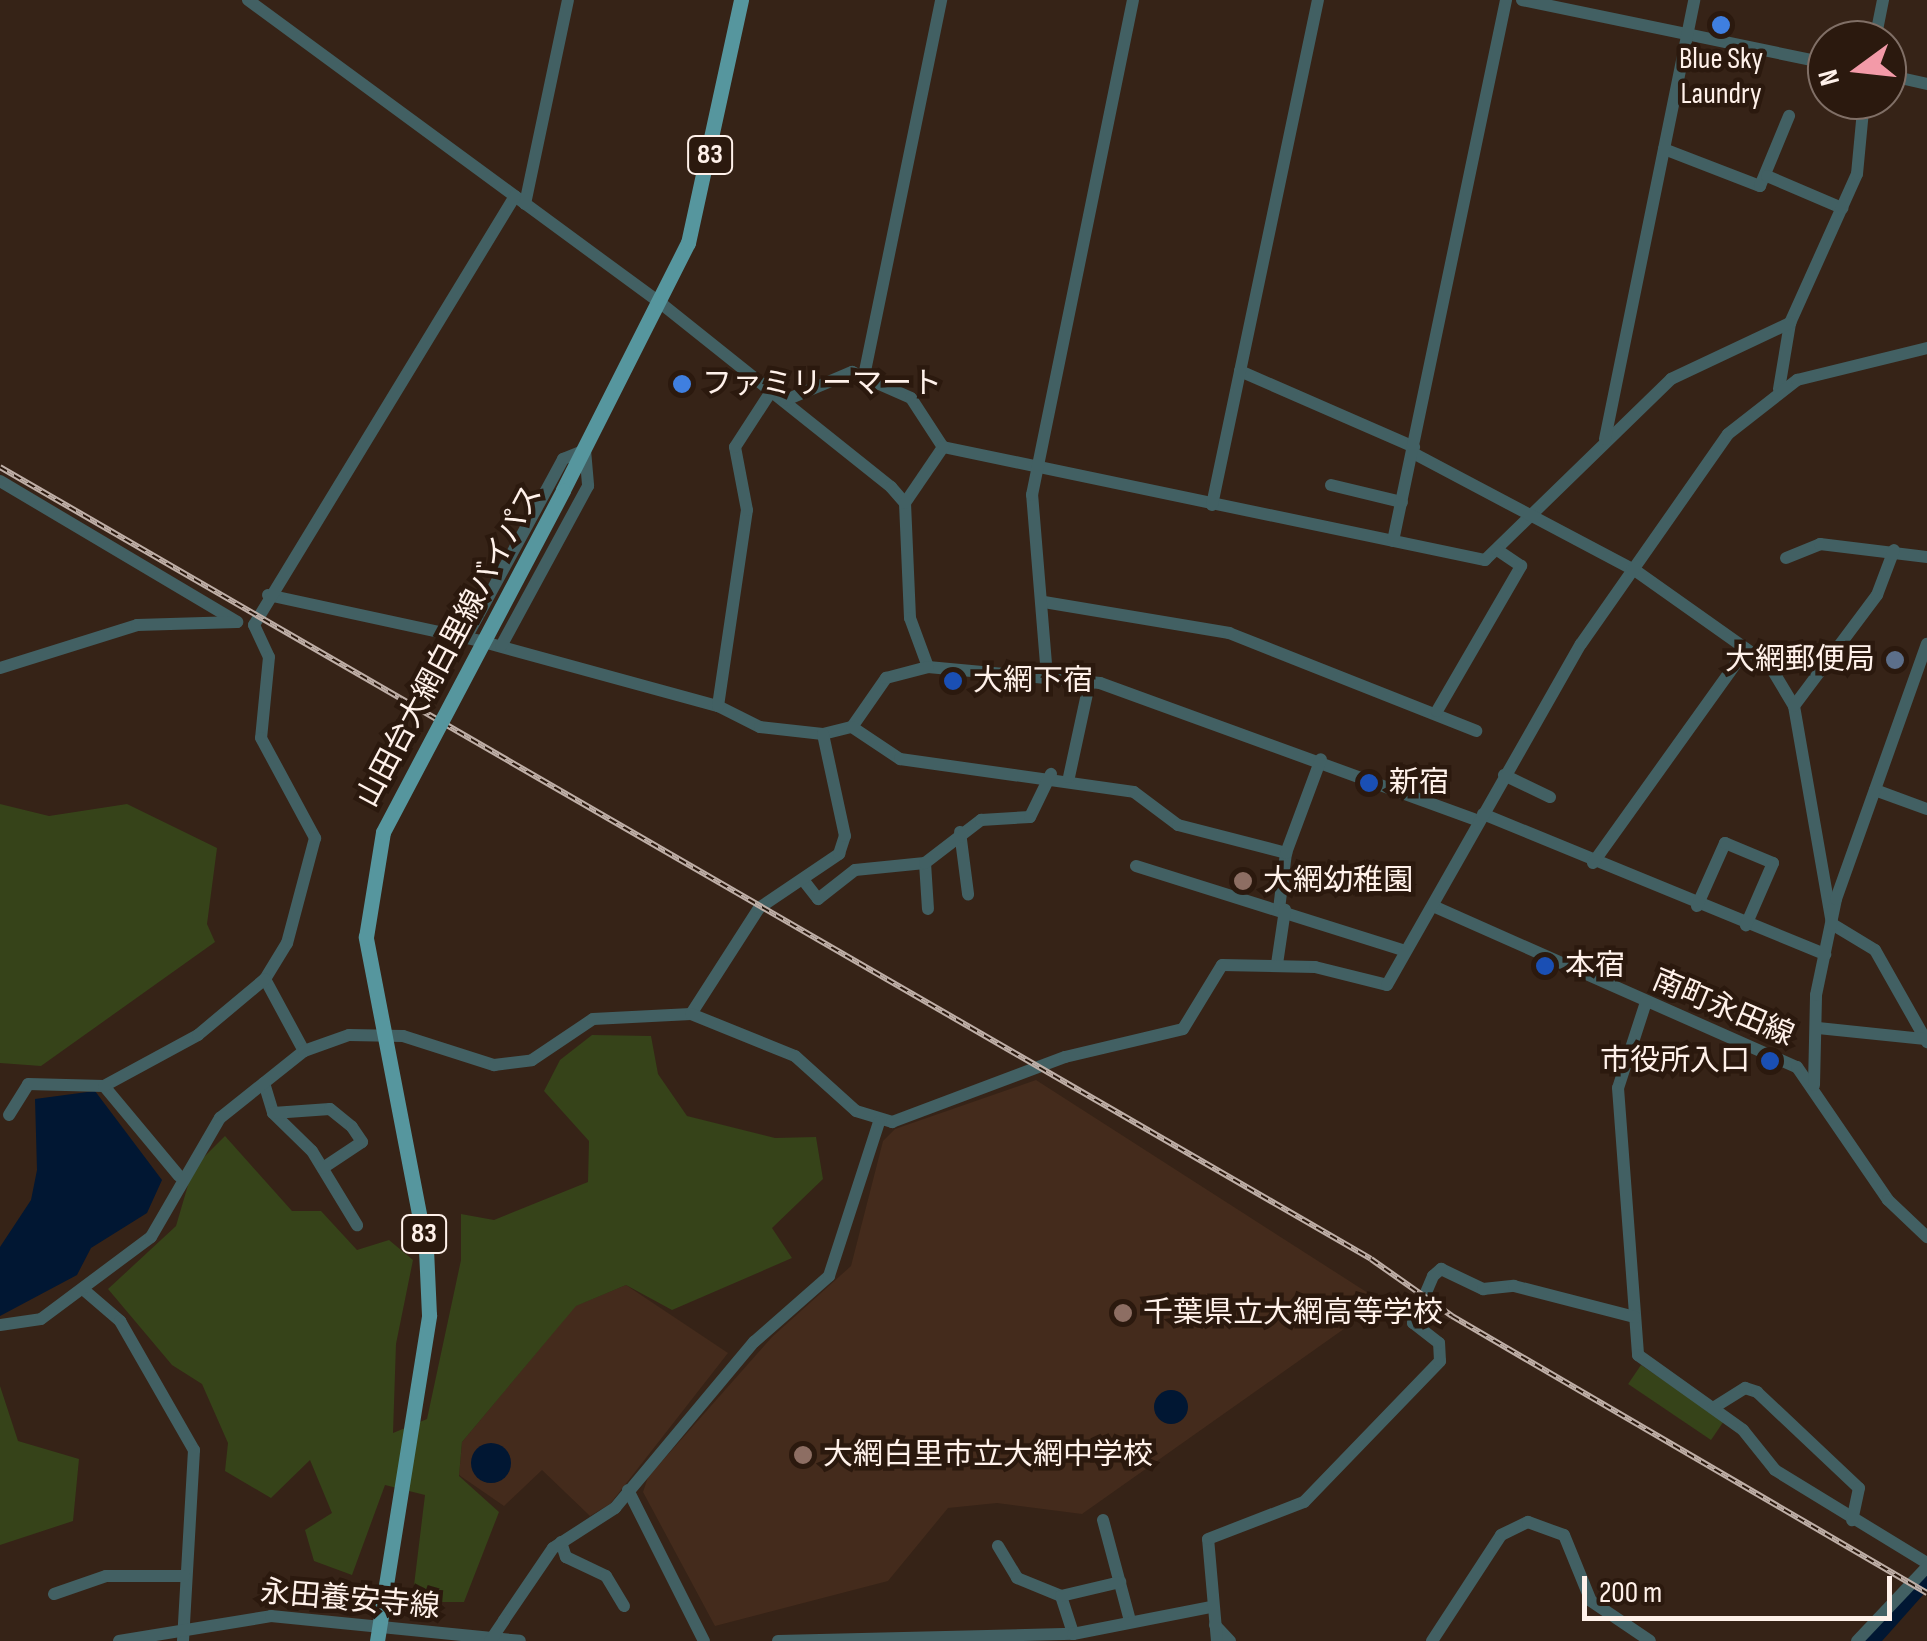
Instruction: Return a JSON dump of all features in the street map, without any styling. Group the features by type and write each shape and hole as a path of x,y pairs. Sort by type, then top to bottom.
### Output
{"main road":[{"name":"山田台大網白里線バイパス","path":"378,1633 430,1316 408,1144 378,1035 366,915 383,832 663,305 705,177 741,0"}],"street":[{"path":"248,0 663,305 786,400 905,503"},
{"path":"254,625 268,595 520,200 568,0"},
{"path":"864,376 941,0"},
{"path":"1048,676 1035,469 1133,0"},
{"path":"1212,504 1318,0"},
{"path":"1393,541 1506,0"},
{"path":"1522,0 1807,59"},
{"path":"1604,442 1694,0"},
{"path":"1664,149 1760,186 1789,116"},
{"path":"1779,389 1790,323 1857,174 1862,120"},
{"path":"1767,176 1842,208"},
{"path":"786,400 837,373 864,376 912,398 943,447 1484,560 1671,379 1790,323"},
{"path":"879,1122 1026,1077 1065,1057 1182,1028 1222,966 1278,964 1386,985 1402,950 1432,906 1504,776 1728,434 1779,389 1927,348"},
{"path":"1240,372 1413,450 1526,518 1636,571 1746,648 1794,706 1832,924 1876,950 1926,1041"},
{"path":"718,706 746,510 736,448 772,390"},
{"path":"928,667 908,604 905,503 943,447"},
{"path":"466,638 563,458 585,450 588,486 501,646"},
{"path":"0,481 237,622"},
{"path":"1331,486 1402,502"},
{"path":"1786,558 1820,544 1927,557"},
{"path":"1437,711 1521,566 1498,550"},
{"path":"1794,706 1877,595 1894,550"},
{"path":"268,595 501,646 718,706 760,728 823,734 852,726 886,678 928,667 1090,680 1481,818 1825,954"},
{"path":"1044,602 1229,633 1437,711 1476,731"},
{"path":"0,668 137,625 254,625"},
{"path":"9,1115 28,1084 104,1086 198,1035 265,980 288,943 315,838 261,738 269,656 254,625"},
{"path":"1814,1085 1825,954 1832,924 1927,644"},
{"path":"1593,863 1746,648"},
{"path":"1069,777 1090,680"},
{"path":"852,726 900,759 1052,774 1134,792 1178,825 1286,853"},
{"path":"691,1014 759,908 839,854 845,836 823,734"},
{"path":"1278,964 1286,853 1321,759"},
{"path":"804,881 818,898 855,870 925,862 981,820 1030,817 1052,774"},
{"path":"1504,776 1550,797"},
{"path":"1876,790 1927,809"},
{"path":"960,832 968,894"},
{"path":"1697,906 1726,843 1773,864 1746,925"},
{"path":"925,862 928,909"},
{"path":"1136,866 1402,950"},
{"name":"南町永田線","path":"1432,906 1797,1067 1814,1085 1873,1180 1927,1237"},
{"path":"265,980 304,1051"},
{"path":"1646,1002 1618,1088 1638,1356 1714,1408 1775,1470 1927,1565 1857,1641"},
{"path":"0,1324 41,1319 84,1290 163,1225 179,1176 220,1118 304,1051 378,1035 494,1065 532,1060 593,1020 691,1014 794,1056 879,1122"},
{"path":"1818,1028 1926,1041"},
{"path":"264,1083 273,1113 323,1168 357,1225"},
{"path":"104,1086 179,1176"},
{"path":"273,1113 330,1109 352,1127 362,1142 323,1168"},
{"path":"490,1641 562,1542 628,1490 754,1342 835,1268 879,1122"},
{"path":"1217,1641 1208,1539 1304,1502 1440,1361 1438,1343 1413,1314 1441,1270 1483,1289 1514,1286 1635,1317"},
{"path":"84,1290 120,1321 194,1450 183,1641"},
{"path":"1714,1408 1745,1388 1757,1392 1859,1488 1852,1520"},
{"path":"628,1490 704,1641"},
{"path":"1104,1520 1130,1620"},
{"path":"1432,1641 1500,1534 1528,1522 1564,1535 1591,1601 1650,1641"},
{"path":"562,1542 566,1557 606,1576 624,1606"},
{"path":"998,1546 1017,1578 1060,1596 1120,1582"},
{"path":"54,1594 106,1576 184,1576"},
{"path":"1060,1596 1072,1634"},
{"path":"778,1641 1072,1634 1211,1607"},
{"name":"永田養安寺線","path":"119,1641 183,1624 272,1616 378,1633 520,1641"},
{"path":"1215,1625 1230,1641"}],"shaded area":[{"name":"千葉県立大網高等学校","path":"1036,1080 1382,1302 1082,1514 997,1503 948,1508 888,1581 715,1626 643,1492 648,1477 772,1337 851,1266 883,1141 895,1129"},
{"path":"626,1285 728,1353 610,1504 590,1516 542,1470 504,1506 459,1475 462,1442 575,1306"}],"green space":[{"path":"0,804 49,816 127,804 217,848 207,924 215,942 41,1066 0,1063"},
{"path":"592,1035 651,1036 658,1074 687,1116 775,1138 816,1137 823,1179 772,1228 792,1258 672,1310 626,1285 576,1306 462,1442 459,1476 499,1512 464,1602 412,1602 425,1495 385,1485 352,1575 314,1561 305,1530 332,1513 310,1460 271,1498 225,1471 228,1443 202,1384 172,1365 108,1289 176,1226 193,1168 225,1136 292,1211 321,1211 357,1250 389,1240 413,1260 396,1344 393,1433 427,1419 461,1260 461,1214 494,1220 588,1182 589,1141 544,1091 560,1060"},
{"path":"1641,1365 1724,1421 1711,1440 1628,1384"},
{"path":"0,1386 18,1441 79,1459 73,1521 0,1545"}],"water":[{"path":"95,1091 162,1180 147,1213 91,1248 77,1275 0,1316 0,1247 31,1200 37,1170 35,1099"},
{"path":"1171,1390 1183,1395 1188,1407 1183,1419 1171,1424 1159,1419 1154,1407 1159,1395"},
{"path":"491,1443 505,1449 511,1463 505,1477 491,1483 477,1477 471,1463 477,1449"}],"waterway":[{"path":"1870,1641 1927,1577"}],"railway":[{"path":"0,467 1371,1259 1452,1316 1927,1593"}],"place":[{"name":"Blue Sky Laundry","path":"1721,25"},
{"name":"ファミリーマート","path":"682,384"},
{"name":"大網郵便局","path":"1895,660"},
{"name":"大網下宿","path":"953,681"},
{"name":"新宿","path":"1369,783"},
{"name":"大網幼稚園","path":"1243,881"},
{"name":"本宿","path":"1545,966"},
{"name":"市役所入口","path":"1770,1061"},
{"name":"千葉県立大網高等学校","path":"1123,1313"},
{"name":"大網白里市立大網中学校","path":"803,1455"}]}
